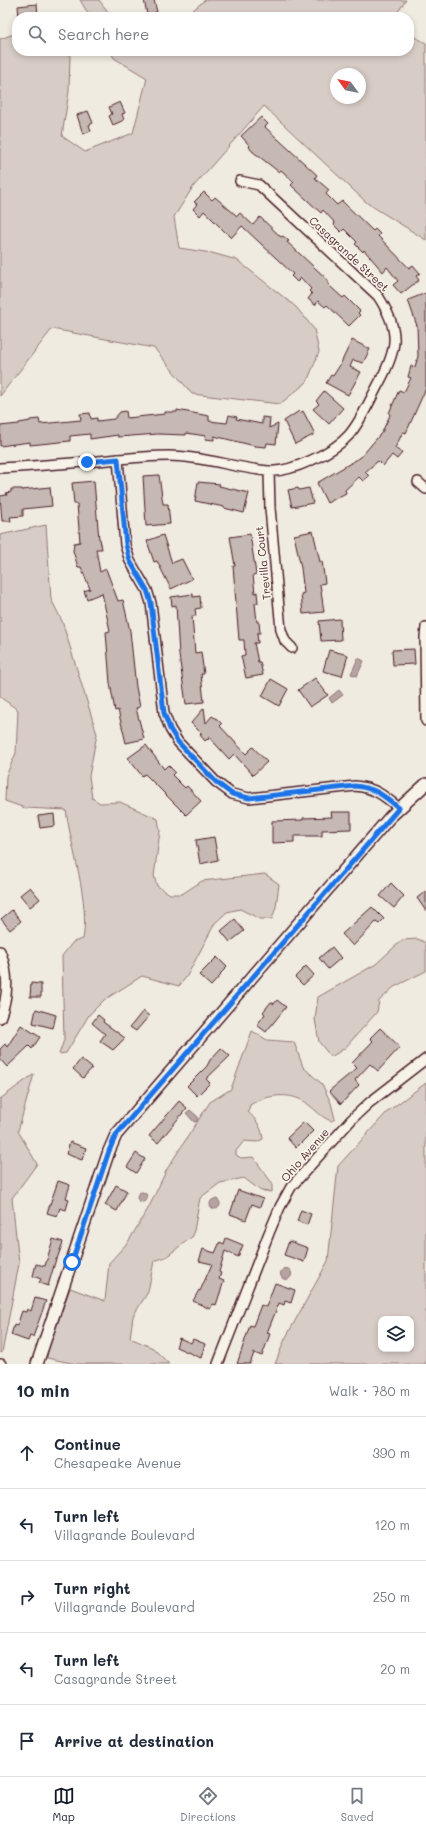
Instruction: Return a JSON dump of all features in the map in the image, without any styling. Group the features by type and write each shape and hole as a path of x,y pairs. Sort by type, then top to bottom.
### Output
{"street":[{"name":"Casagrande Street","path":"0,468 150,456 187,457 269,471 300,465 328,452 348,436 358,422 390,365 394,346 394,327 389,313 378,296 259,185 240,180"},
{"path":"118,459 126,545 130,561 147,590 151,603 164,713 170,729 178,742 216,782 232,794 249,798 355,786 373,789 384,795 399,808"},
{"name":"Trevilla Court","path":"269,471 270,508 281,630 285,641 292,648"},
{"path":"418,482 426,489"},
{"path":"426,627 424,637 426,721"},
{"path":"37,1364 113,1140 399,808 426,784"},
{"path":"0,950 7,973 7,994 0,1018"},
{"name":"Ohio Avenue","path":"218,1364 269,1233 280,1207 292,1187 352,1119 426,1059"}],"shaded area":[{"path":"80,0 99,0 108,12 87,12"},
{"path":"205,0 406,0 398,12 191,12"},
{"path":"12,35 12,56 70,56 69,91 62,136 85,152 133,133 147,78 113,56 414,56 414,37 426,43 426,240 367,203 264,106 193,187 174,217 179,248 212,253 237,260 296,307 314,329 319,352 307,382 280,404 192,394 154,348 52,329 0,396 0,39"},
{"path":"46,525 51,599 62,621 97,734 89,776 92,798 100,803 120,802 158,819 160,831 154,876 157,886 170,894 182,894 202,881 265,874 279,884 276,907 272,919 260,919 240,909 227,912 215,923 187,976 179,986 142,976 104,1000 89,1015 66,1053 59,1054 64,1040 62,956 73,942 83,939 84,909 82,892 66,810 25,808 5,801 6,776 16,753 18,710 0,697 0,535"},
{"path":"358,658 364,661 357,676 351,674"},
{"path":"339,690 343,695 332,703 329,698"},
{"path":"418,939 426,943 426,971 394,987 379,1001 377,1012 345,1048 331,1057 319,1042 315,1019 318,997 376,964 402,940"},
{"path":"252,1031 267,1040 294,1042 303,1067 322,1084 331,1103 335,1119 331,1121 303,1101 288,1096 272,1096 250,1105 248,1112 258,1124 263,1139 257,1142 244,1141 236,1151 236,1155 241,1158 253,1157 272,1183 272,1192 261,1191 244,1178 220,1183 200,1198 193,1236 166,1257 154,1261 148,1292 133,1316 130,1338 153,1348 169,1364 76,1364 47,1358 48,1351 70,1288 105,1301 109,1263 128,1242 149,1207 167,1169 210,1102 231,1089"},
{"path":"34,1074 18,1131 37,1164 12,1198 19,1264 2,1353 0,1352 0,1099"},
{"path":"426,1083 426,1364 275,1364 285,1339 328,1261 338,1166 388,1111"},
{"path":"190,1110 198,1117 197,1121 194,1122 186,1113"},
{"path":"140,1192 144,1192 146,1193 146,1201 140,1202 137,1199 137,1195"},
{"path":"213,1199 217,1199 219,1200 219,1208 213,1209 210,1206 210,1202"},
{"path":"284,1269 288,1269 290,1270 290,1278 284,1279 281,1276 281,1272"}],"building":[{"path":"144,0 154,0 157,12 147,12"},
{"path":"37,4 38,12 19,12 18,6"},
{"path":"120,102 125,113 122,114 124,120 113,125 109,116 112,114 109,107"},
{"path":"88,111 93,123 89,125 91,131 83,134 77,115"},
{"path":"261,117 268,124 265,127 317,175 315,178 329,190 326,194 337,205 342,201 373,231 375,229 380,234 378,236 409,268 413,265 420,273 416,276 419,280 401,294 393,285 398,281 387,267 383,272 364,250 363,252 355,244 357,242 344,229 341,232 323,210 321,213 291,185 294,182 281,170 279,172 252,151 249,147 250,146 241,136"},
{"path":"204,192 212,200 215,197 237,216 240,213 253,225 260,217 281,237 283,236 289,241 287,242 328,280 328,284 334,290 343,298 345,296 360,311 358,313 360,315 349,326 327,305 325,307 318,301 315,305 308,299 312,294 309,291 311,289 301,278 297,282 291,276 293,274 242,226 231,238 204,211 200,216 193,209 197,204 194,202"},
{"path":"426,293 426,388 406,433 403,432 395,448 402,453 397,459 392,455 383,466 378,461 365,472 369,476 363,481 359,477 345,490 346,493 327,503 317,483 361,457 382,432 399,390 404,392 411,378 408,377 411,366 415,367 418,356 417,326 408,300"},
{"path":"352,340 370,349 363,363 353,360 350,367 361,372 348,395 326,383 331,375 333,376 340,365"},
{"path":"324,391 343,408 329,424 313,409 319,404 316,401"},
{"path":"177,410 209,416 209,421 227,423 229,415 237,417 236,419 262,424 262,417 270,418 269,428 278,424 276,444 267,443 266,447 255,446 214,436 214,440 205,439 206,436 186,433 186,435 158,434 118,437 118,435 90,439 90,434 70,436 70,441 30,445 30,442 0,446 0,426 19,424 30,420 39,419 40,424 81,420 80,414 90,413 91,419 97,418 97,421 114,419 120,412 126,411 127,418 165,414 165,412 177,412"},
{"path":"299,411 300,413 303,411 315,434 295,444 284,421"},
{"path":"159,475 163,504 168,504 170,524 146,526 143,476"},
{"path":"94,481 99,539 102,549 96,549 100,572 106,569 118,601 123,600 130,631 136,687 140,707 136,708 144,739 126,743 118,710 115,711 110,683 106,632 110,631 102,593 87,599 84,591 90,589 81,567 78,567 73,551 74,543 80,542 77,504 74,504 72,483"},
{"path":"198,482 220,484 219,486 249,493 244,513 195,501"},
{"path":"50,487 52,506 23,509 23,516 10,517 11,521 2,521 0,496 7,495 6,493 11,492 11,489 22,490"},
{"path":"298,488 299,490 309,488 313,503 292,507 288,490"},
{"path":"313,531 320,562 322,561 325,583 320,584 324,612 303,614 301,594 304,593 301,568 294,535"},
{"path":"250,534 256,574 253,575 258,603 255,603 260,633 257,633 258,643 254,643 258,662 260,662 263,675 246,678 241,656 245,655 244,640 239,640 233,566 235,566 230,537"},
{"path":"163,535 172,563 182,559 192,579 171,589 157,561 154,562 147,541"},
{"path":"193,594 193,597 200,596 201,608 195,609 196,616 192,616 195,653 201,652 204,674 201,674 204,702 186,704 179,655 176,605 172,606 171,597"},
{"path":"340,619 341,640 321,641 319,621"},
{"path":"414,649 415,664 393,665 392,650"},
{"path":"329,650 348,655 342,676 323,671"},
{"path":"315,678 328,695 310,707 298,690"},
{"path":"271,679 288,689 279,706 262,696"},
{"path":"204,708 206,723 212,716 217,719 222,724 220,726 246,754 253,747 267,762 253,775 234,754 229,759 209,737 208,740 207,739 205,741 200,735 202,734 191,723"},
{"path":"146,745 164,769 168,765 175,772 172,775 185,788 187,786 201,801 186,815 145,774 142,776 128,758"},
{"path":"331,812 351,812 351,829 322,830 322,836 294,836 294,842 272,843 272,821 332,817"},
{"path":"54,814 55,826 40,828 38,816"},
{"path":"214,837 218,860 200,864 196,840"},
{"path":"391,883 404,896 394,908 380,896"},
{"path":"30,887 40,899 30,907 20,895"},
{"path":"426,891 426,911 417,898"},
{"path":"372,907 384,919 379,924 376,922 353,946 342,934"},
{"path":"12,910 21,921 10,930 1,919"},
{"path":"235,919 244,931 230,942 221,931"},
{"path":"332,947 341,958 328,969 319,958"},
{"path":"217,957 227,967 211,986 199,975"},
{"path":"306,966 314,975 303,985 295,977"},
{"path":"31,983 41,984 41,997 30,997"},
{"path":"277,1000 286,1007 266,1032 257,1025 265,1014 263,1012 271,1002 274,1004"},
{"path":"36,1009 56,1015 53,1028 33,1023"},
{"path":"143,1011 149,1016 136,1031 130,1027"},
{"path":"98,1015 104,1020 103,1022 125,1038 113,1050 100,1041 105,1034 92,1023"},
{"path":"21,1025 40,1037 32,1049 29,1046 7,1067 0,1059 0,1049 5,1044 7,1047"},
{"path":"380,1028 400,1047 378,1071 370,1064 355,1080 359,1085 341,1104 329,1091 357,1068 352,1063 373,1041 370,1038"},
{"path":"221,1048 230,1056 206,1079 210,1083 197,1096 187,1086 207,1066 210,1060"},
{"path":"81,1059 92,1068 83,1078 73,1069"},
{"path":"179,1101 187,1108 158,1143 149,1136"},
{"path":"304,1122 313,1131 296,1148 287,1138"},
{"path":"70,1142 86,1148 82,1160 66,1154"},
{"path":"136,1153 145,1159 136,1173 127,1167"},
{"path":"58,1181 70,1185 66,1198 69,1199 66,1210 60,1208 57,1216 47,1213"},
{"path":"116,1185 127,1191 117,1211 105,1205"},
{"path":"238,1190 263,1199 260,1207 252,1204 246,1220 230,1214"},
{"path":"301,1210 311,1214 307,1225 297,1221"},
{"path":"226,1238 243,1245 238,1257 225,1251 219,1272 221,1273 219,1279 224,1281 216,1305 213,1304 210,1309 193,1301 199,1290 200,1291 212,1264 199,1261 203,1249 215,1253 220,1242 224,1244"},
{"path":"53,1239 63,1242 48,1286 39,1283 41,1279 33,1276 36,1264 45,1266"},
{"path":"289,1241 308,1248 304,1262 284,1255"},
{"path":"275,1283 295,1290 291,1303 285,1301 284,1305 279,1303 267,1333 270,1334 262,1356 254,1353 250,1364 237,1364 250,1325 253,1326 261,1305 266,1307"},
{"path":"35,1298 46,1301 33,1337 30,1336 28,1341 11,1335 14,1325 17,1326 22,1311 26,1312 27,1309 31,1311"},
{"path":"179,1338 191,1343 193,1339 205,1344 201,1358 176,1347"}],"route":[{"path":"72,1262 109,1151 116,1135 399,808 384,795 369,787 355,786 249,798 232,794 224,790 178,742 170,729 164,713 151,603 147,590 130,561 126,545 118,459 87,462"}]}
